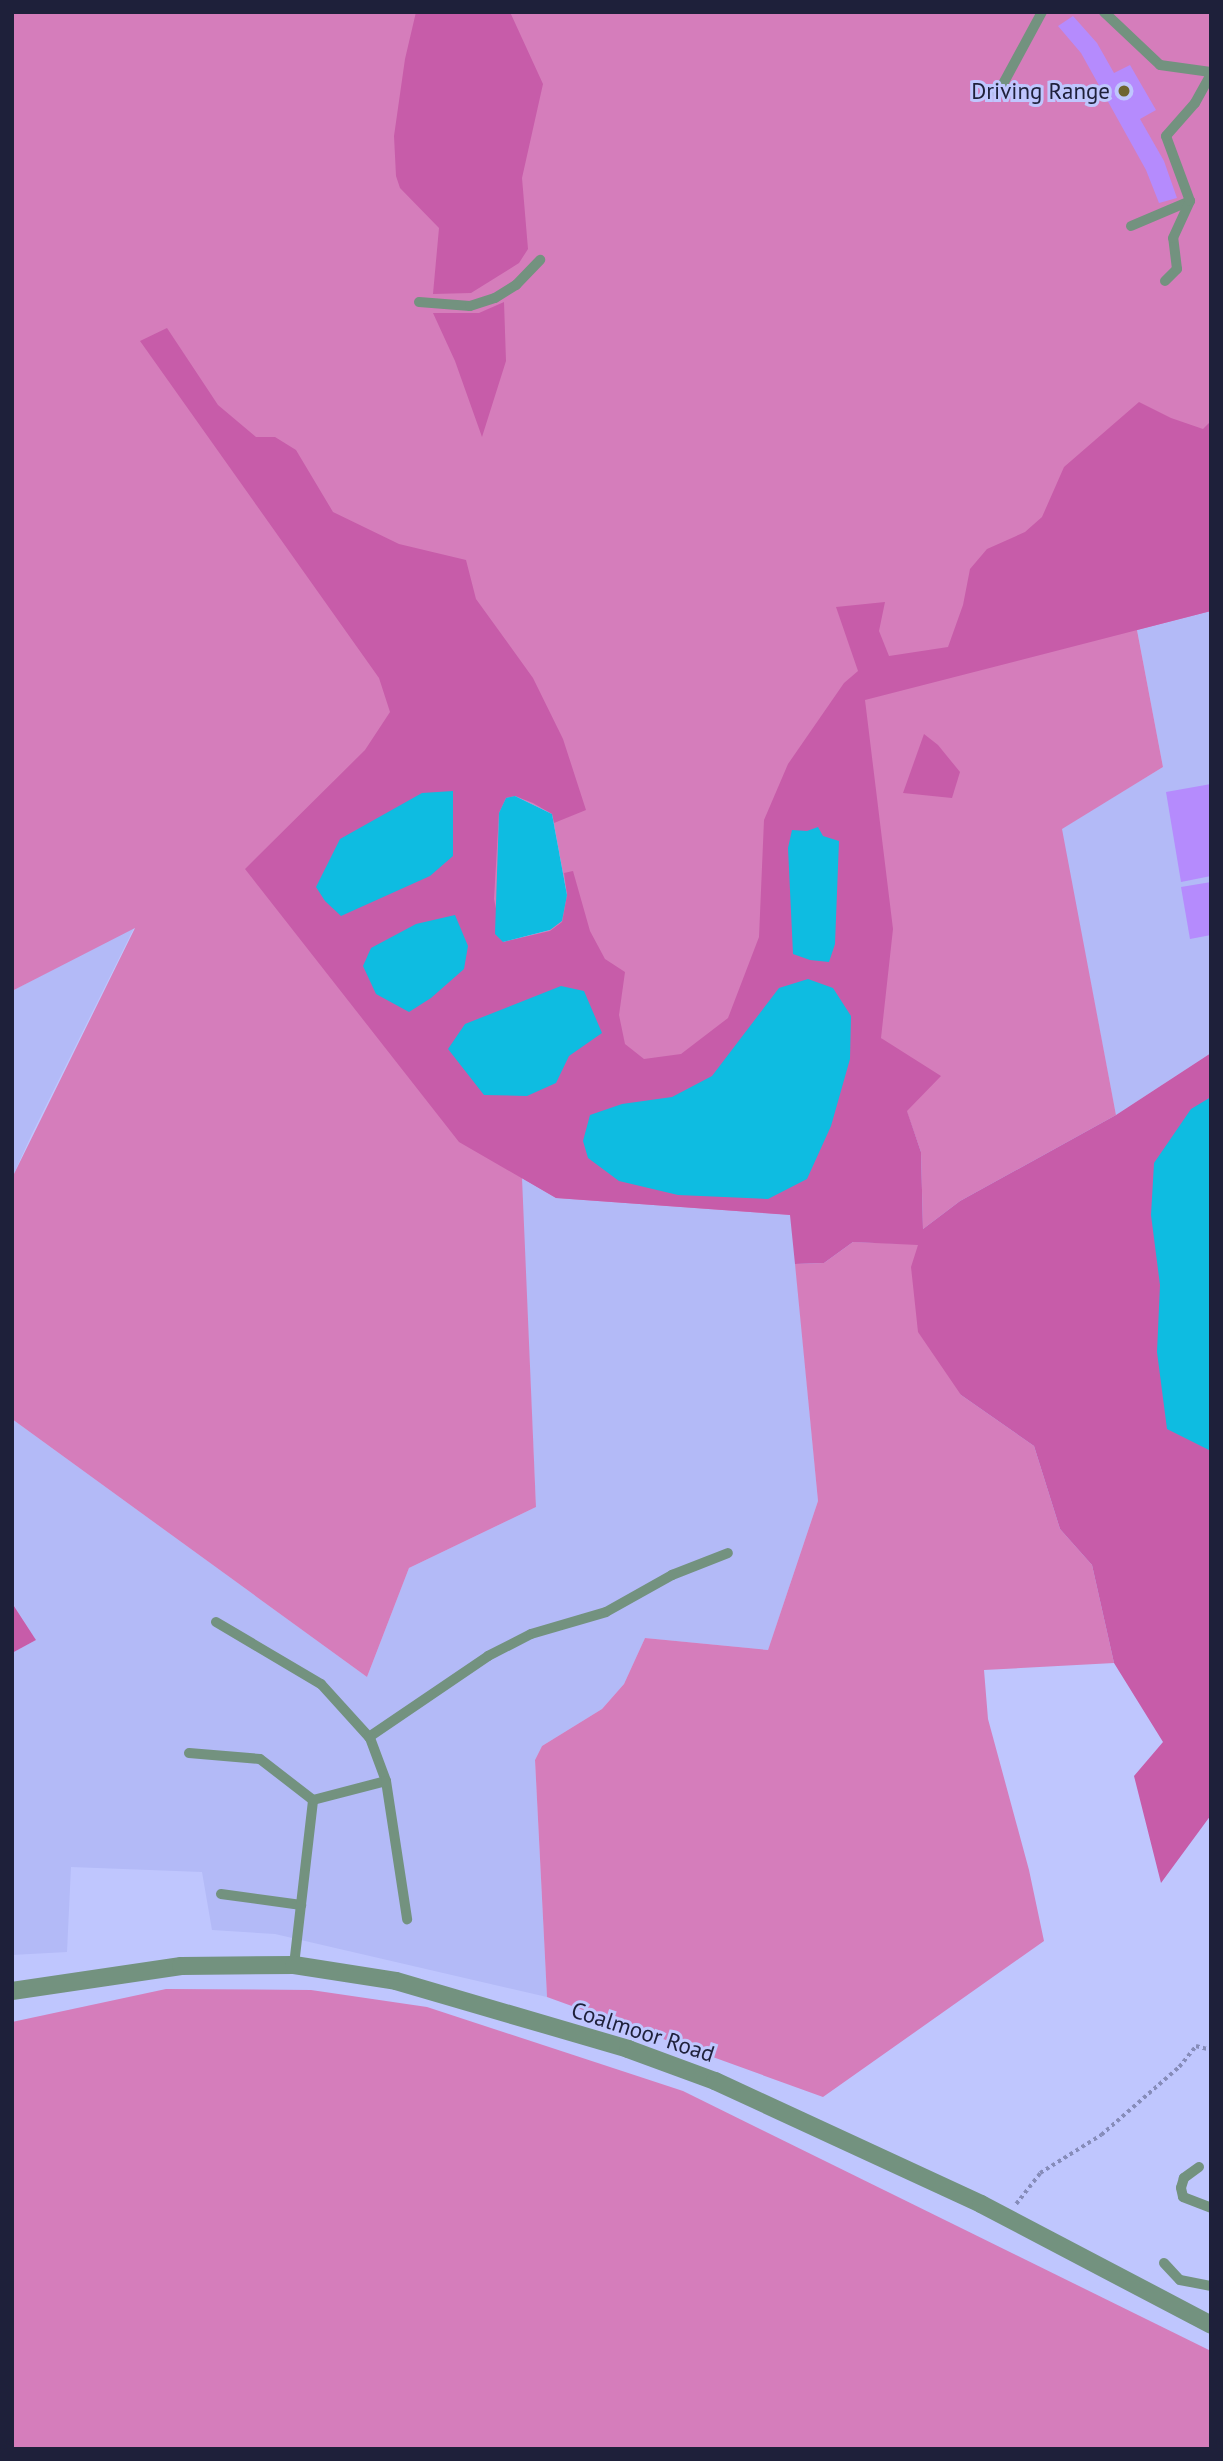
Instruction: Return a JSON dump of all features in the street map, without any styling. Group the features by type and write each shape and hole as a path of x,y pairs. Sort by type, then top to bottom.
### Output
{"street":[{"name":"Coalmoor Road","path":"12,1991 181,1966 294,1965 396,1982 628,2049 715,2081 1006,2217 1211,2325"}],"lane":[{"path":"994,91 1003,84 1042,12"},
{"path":"1104,13 1160,65 1211,73 1195,103 1166,136 1189,201 1173,238 1177,269 1164,281"},
{"path":"1130,226 1189,201"},
{"path":"419,302 470,306 495,298 516,285 540,260"},
{"path":"369,1737 488,1656 531,1634 606,1612 672,1575 727,1553"},
{"path":"216,1622 321,1684 369,1737 386,1781 407,1919"},
{"path":"189,1753 260,1759 313,1800"},
{"path":"313,1800 386,1781"},
{"path":"294,1965 313,1800"},
{"path":"221,1894 301,1905"},
{"path":"1199,2168 1184,2178 1181,2188 1184,2197 1211,2208"},
{"path":"1164,2263 1180,2280 1211,2286"}],"path":[{"path":"1006,2217 1040,2173 1101,2135 1179,2067 1196,2046 1211,2050"}],"shaded area":[{"path":"12,12 1211,12 1211,611 1137,630 1163,767 1062,829 1116,1115 960,1201 923,1229 921,1152 881,1038 861,1220 556,1198 522,1178 536,1507 409,1568 367,1677 12,1419 12,1178 135,928 12,991","holes":["515,796 552,814 567,895 550,930 503,942"]},
{"path":"416,12 510,12 543,84 522,178 528,249 519,263 471,293 433,294 439,228 400,188 396,176 394,136 405,59"},
{"path":"504,302 506,361 482,437 455,361 433,313 479,313"},
{"path":"167,328 218,405 256,437 275,437 296,450 333,512 399,544 466,560 476,599 533,678 563,739 586,810 554,823 552,814 533,803 515,796 506,798 499,813 494,899 503,942 550,931 562,922 567,895 564,873 573,871 590,931 605,959 625,972 619,1015 625,1044 644,1059 681,1054 728,1018 759,937 764,820 788,764 844,683 858,671 836,607 885,602 879,631 889,656 948,647 963,605 970,569 987,549 1025,532 1042,517 1064,467 1139,402 1171,418 1203,429 1211,421 1211,611 865,700 893,929 881,1038 941,1076 907,1111 921,1152 923,1229 960,1201 1116,1115 1211,1053 1211,1815 1161,1883 1134,1776 1163,1742 1114,1663 1092,1565 1060,1529 1034,1446 961,1395 918,1332 911,1267 918,1245 853,1242 824,1263 795,1264 790,1215 556,1198 459,1142 245,869 365,750 390,712 379,678 140,341"},
{"path":"1211,611 1211,1053 1116,1115 1061,829 1163,767 1137,630"},
{"path":"924,734 938,745 960,772 952,798 903,793"},
{"path":"453,791 453,856 430,876 341,916 325,901 316,887 340,839 422,793"},
{"path":"515,796 552,814 567,895 562,921 550,930 503,942 495,934 499,813 506,798"},
{"path":"818,827 823,836 839,841 835,944 829,962 810,960 793,954 788,848 792,830 807,831"},
{"path":"455,915 468,946 464,969 431,998 409,1012 376,994 363,966 371,948 416,924"},
{"path":"135,926 31,1136 12,1178 12,991"},
{"path":"808,979 833,988 851,1016 850,1059 831,1126 807,1179 768,1199 678,1195 619,1181 588,1158 583,1141 590,1115 622,1104 672,1097 712,1076 779,988"},
{"path":"561,986 584,991 602,1033 569,1056 556,1083 527,1096 484,1095 448,1049 465,1024"},
{"path":"1211,1097 1211,1451 1167,1429 1157,1352 1160,1285 1151,1215 1154,1163 1191,1109"},
{"path":"521,1178 556,1198 791,1215 818,1501 768,1650 645,1638 624,1684 602,1709 542,1746 535,1760 547,1997 275,1934 212,1930 202,1872 71,1867 67,1952 12,1955 12,1653 36,1640 12,1602 12,1419 367,1677 409,1568 536,1507"},
{"path":"853,1242 918,1244 961,1395 1034,1446 1060,1529 1092,1565 1114,1663 984,1670 988,1719 1029,1870 1044,1941 823,2097 547,1997 535,1760 542,1746 602,1709 624,1684 645,1638 768,1650 818,1501 795,1264 824,1263"},
{"path":"12,1603 36,1640 12,1653"},
{"path":"166,1989 311,1990 427,2007 683,2091 1211,2351 1211,2449 12,2449 12,2022"}],"building":[{"name":"Driving Range","path":"1073,16 1097,43 1114,73 1130,65 1156,110 1140,119 1164,161 1177,198 1159,203 1146,170 1081,53 1058,26"},
{"path":"1211,784 1211,876 1181,882 1166,792"},
{"path":"1211,882 1211,935 1190,939 1181,887"}],"place":[{"name":"Driving Range","path":"1124,91"}]}
